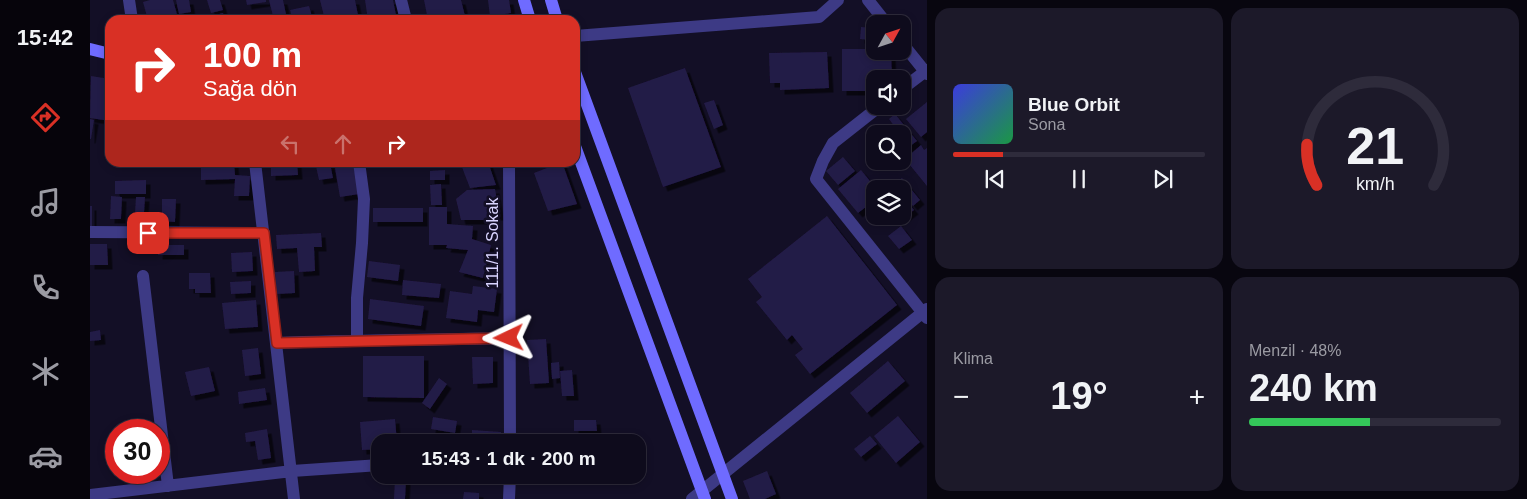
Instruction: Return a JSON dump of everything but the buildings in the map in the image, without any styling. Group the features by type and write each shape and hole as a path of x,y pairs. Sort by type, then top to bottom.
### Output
{"street":[{"path":"129,0 131,15"},
{"path":"401,0 405,15"},
{"path":"524,0 528,15"},
{"path":"552,0 556,15"},
{"path":"580,36 819,17 838,0"},
{"path":"868,0 880,15"},
{"path":"90,49 105,53"},
{"path":"911,54 926,72 911,83"},
{"path":"580,86 732,499"},
{"path":"580,160 700,496 723,474 926,313 816,179 822,161 833,143 869,115"},
{"path":"256,167 294,499"},
{"path":"357,340 356,298 362,243 364,199 360,167"},
{"name":"111/1. Sokak","path":"508,167 510,434"},
{"path":"90,232 264,233"},
{"path":"143,276 168,486"},
{"path":"277,343 509,338"},
{"path":"90,495 292,471 371,466"},
{"path":"509,499 510,484"}],"route":[{"path":"148,233 264,233 277,343 345,340 401,341 509,338"}]}
